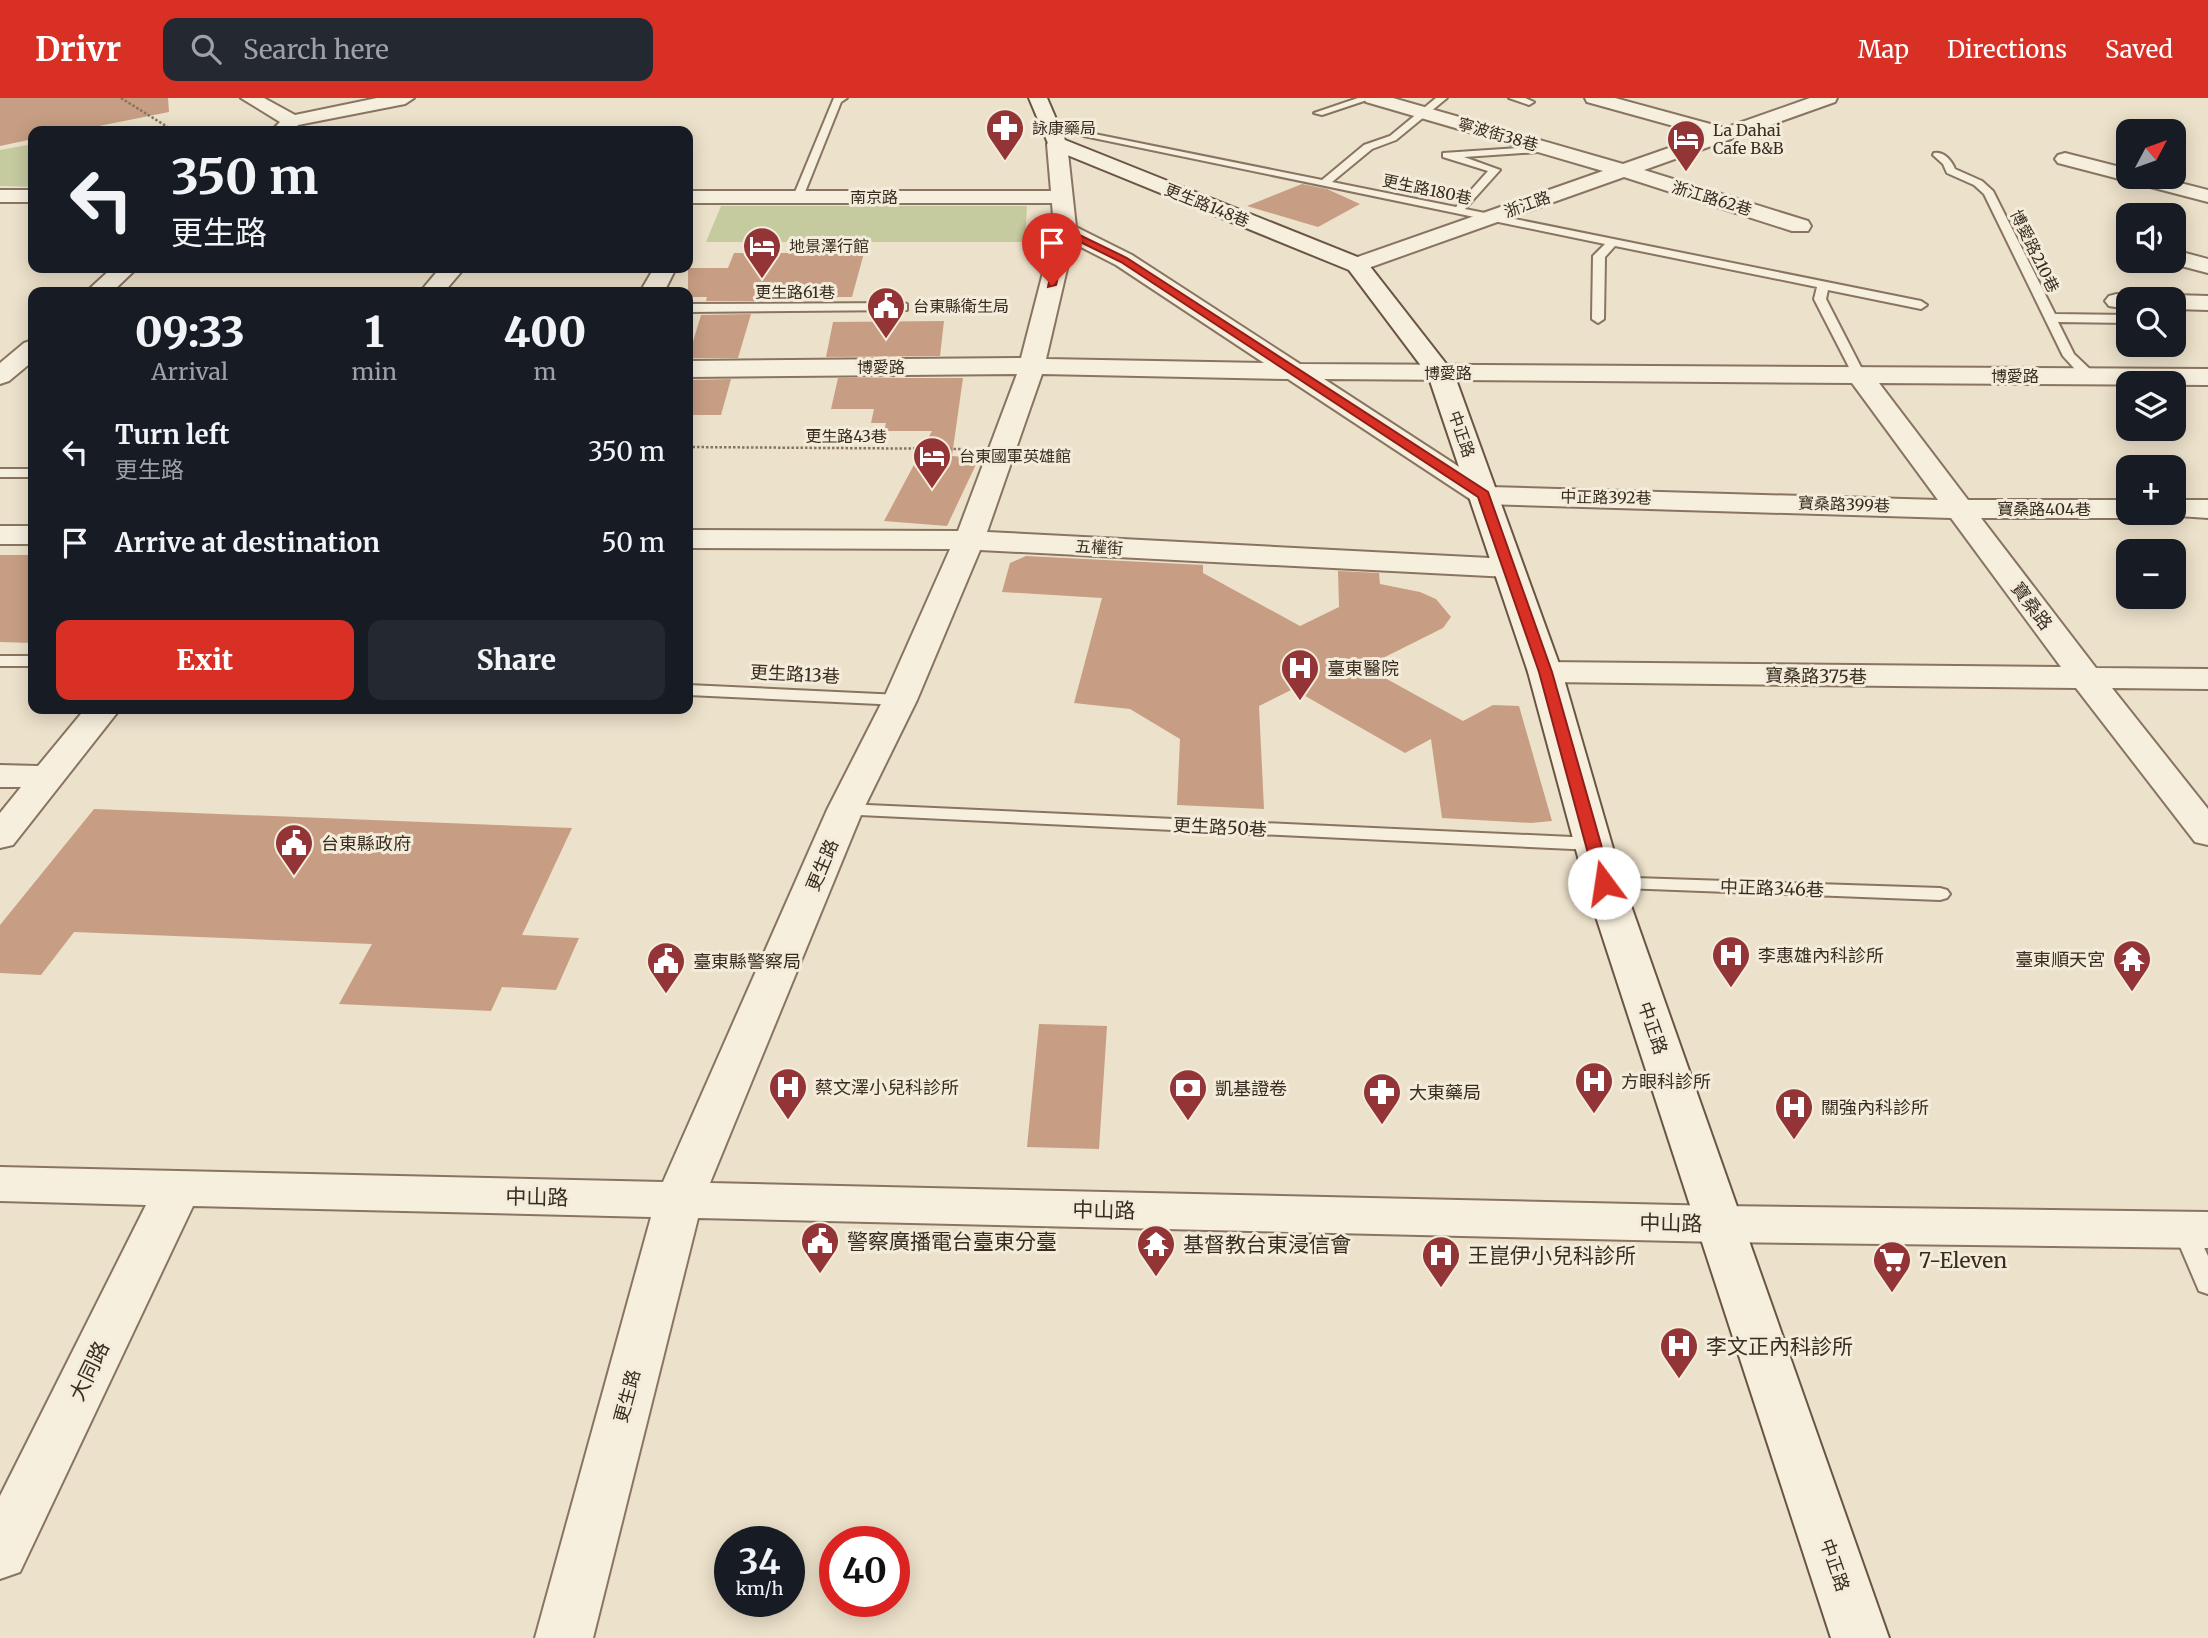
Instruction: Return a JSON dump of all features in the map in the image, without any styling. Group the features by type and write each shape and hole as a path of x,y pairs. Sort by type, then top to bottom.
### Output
{"street":[{"path":"250,98 286,126 405,98"},
{"name":"更生路","path":"564,1638 678,1200 845,810 900,700 969,540 1032,366 1065,230 1054,136 1038,98"},
{"name":"寧波街38巷","path":"1371,98 1623,170"},
{"path":"1594,98 1725,134"},
{"name":"浙江路","path":"1357,265 1828,98"},
{"name":"更生路148巷","path":"1054,136 1357,265"},
{"path":"2065,159 2116,172"},
{"name":"浙江路62巷","path":"1623,170 1800,226"},
{"path":"2181,189 2208,196"},
{"path":"0,196 28,196"},
{"name":"南京路","path":"695,204 798,197 1060,197"},
{"name":"中正路","path":"1065,230 1124,260 1483,495"},
{"path":"2186,261 2208,267"},
{"path":"1357,265 1441,374"},
{"path":"104,287 120,273"},
{"path":"436,287 448,273"},
{"path":"2186,302 2208,303"},
{"path":"11,369 28,353"},
{"name":"博愛路","path":"693,369 1032,366 1441,374 2208,377"},
{"name":"中正路","path":"1441,374 1545,672 1604,883 1860,1638"},
{"name":"寶桑路","path":"1859,375 2087,679 2208,834"},
{"name":"中正路392巷","path":"1483,495 1728,500"},
{"name":"寶桑路399巷","path":"1728,500 1959,509"},
{"name":"寶桑路404巷","path":"1959,509 2116,509"},
{"path":"2186,509 2208,509"},
{"path":"0,535 28,535"},
{"name":"五權街","path":"693,539 969,540 1509,568"},
{"name":"寶桑路375巷","path":"1545,672 2208,679"},
{"path":"0,837 99,714"},
{"path":"0,776 49,777"},
{"name":"中山路","path":"0,1184 1720,1224 2196,1230"},
{"name":"大同路","path":"0,1554 178,1188"}],"lane":[{"path":"798,197 837,100 842,98"},
{"path":"1319,113 1371,98"},
{"path":"1324,184 1368,147 1393,138 1442,98"},
{"path":"1514,98 1529,102"},
{"name":"更生路180巷","path":"1054,136 1324,184 1921,305"},
{"path":"1458,211 1495,170 1447,155 1548,149"},
{"name":"博愛路210巷","path":"1938,155 1948,163 1951,171 1978,183 1989,193 2069,356 2090,376"},
{"path":"1598,319 1599,256 1612,243"},
{"path":"1824,287 1820,299 1859,375"},
{"name":"更生路61巷","path":"693,308 903,307"},
{"path":"2050,318 2116,311"},
{"path":"0,474 28,473"},
{"path":"0,661 28,662"},
{"name":"更生路13巷","path":"693,690 900,700"},
{"name":"更生路50巷","path":"845,810 1594,844"},
{"name":"中正路346巷","path":"1604,883 1940,894"},
{"path":"2196,1230 2208,1284"}],"path":[{"path":"121,98 166,126"},
{"name":"更生路43巷","path":"693,447 1004,449"}],"green space":[{"path":"28,145 28,187 0,186 0,150"},
{"path":"721,206 1027,206 1025,242 706,242"}],"building":[{"path":"0,98 168,98 169,112 99,126 28,126 28,140 0,146"},
{"path":"1302,184 1327,189 1360,204 1318,227 1247,206"},
{"name":"地景澤行館","path":"734,253 864,253 852,297 756,297 754,301 706,301 707,297 693,297 693,287 688,287 688,273 693,273 693,268 728,268"},
{"path":"751,314 738,358 693,358 693,341 701,315"},
{"name":"台東縣衛生局","path":"944,321 940,356 826,357 833,322"},
{"path":"838,378 963,378 952,456 979,458 947,526 884,521 932,431 884,431 886,423 871,423 874,409 831,409"},
{"path":"731,379 721,415 693,415 693,380"},
{"path":"0,555 28,555 28,643 0,642"},
{"path":"1026,556 1203,565 1203,573 1300,626 1339,607 1338,571 1379,573 1380,584 1420,592 1436,599 1451,617 1443,628 1365,667 1463,721 1493,705 1519,706 1552,821 1531,823 1442,818 1431,739 1405,753 1293,689 1259,706 1264,809 1177,805 1180,739 1130,709 1074,703 1102,598 1002,592 1010,563"},
{"name":"台東縣政府","path":"94,809 572,828 522,935 579,938 556,990 502,987 491,1011 339,1004 372,944 74,932 41,975 0,973 0,925"},
{"path":"1039,1024 1107,1026 1099,1149 1027,1147"}],"place":[{"name":"詠康藥局","path":"1005,162"},
{"name":"La Dahai Cafe B&B","path":"1686,173"},
{"name":"地景澤行館","path":"762,280"},
{"name":"台東縣衛生局","path":"886,340"},
{"name":"台東國軍英雄館","path":"932,490"},
{"name":"臺東醫院","path":"1300,702"},
{"name":"台東縣政府","path":"294,877"},
{"name":"李惠雄內科診所","path":"1731,989"},
{"name":"臺東順天宮","path":"2132,993"},
{"name":"臺東縣警察局","path":"666,995"},
{"name":"方眼科診所","path":"1594,1115"},
{"name":"蔡文澤小兒科診所","path":"788,1121"},
{"name":"凱基證卷","path":"1188,1122"},
{"name":"大東藥局","path":"1382,1126"},
{"name":"關強內科診所","path":"1794,1141"},
{"name":"警察廣播電台臺東分臺","path":"820,1275"},
{"name":"基督教台東浸信會","path":"1156,1278"},
{"name":"王崑伊小兒科診所","path":"1441,1289"},
{"name":"7-Eleven","path":"1892,1294"},
{"name":"李文正內科診所","path":"1679,1380"}],"route":[{"path":"1052,285 1065,230 1124,260 1483,495 1545,672 1604,883"}]}
